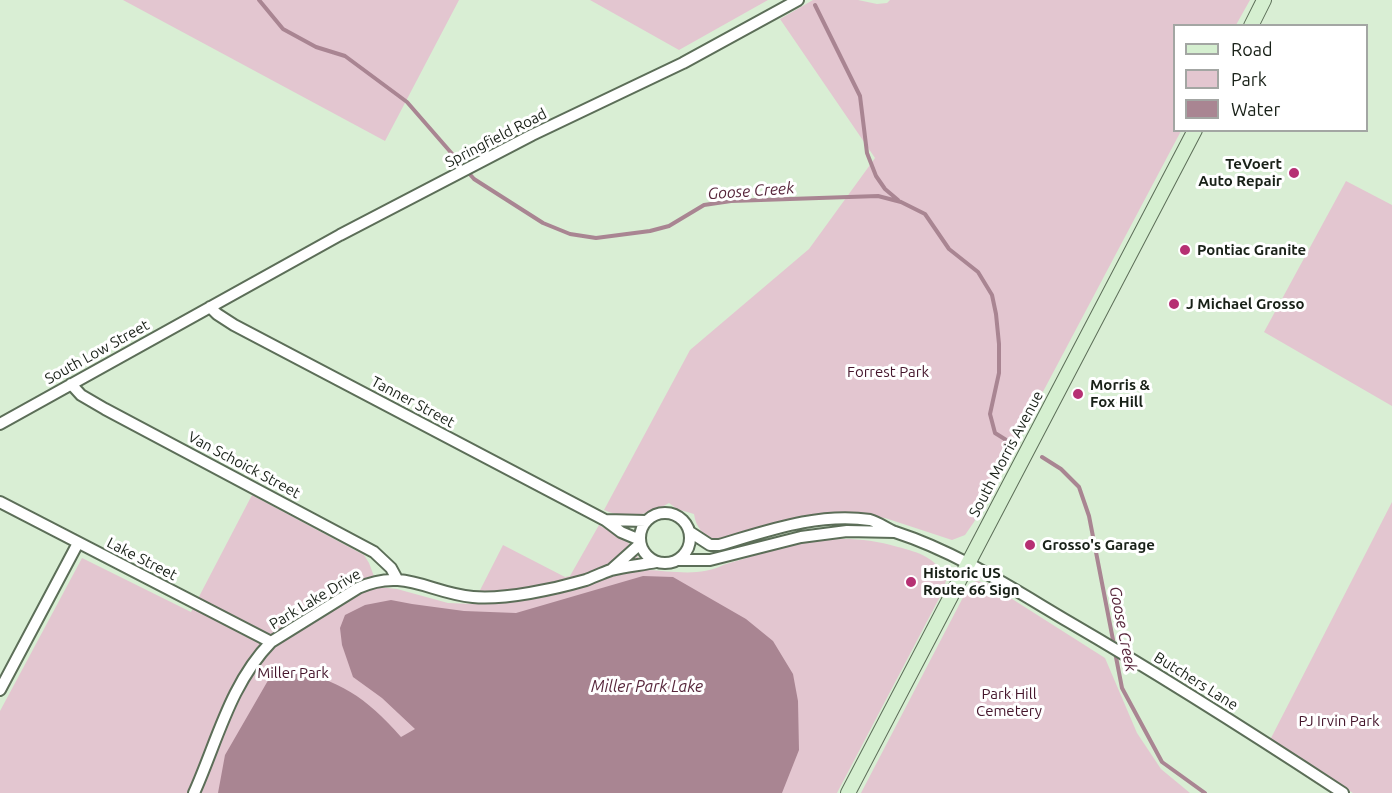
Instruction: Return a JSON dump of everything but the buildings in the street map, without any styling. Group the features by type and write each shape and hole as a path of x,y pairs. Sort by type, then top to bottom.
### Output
{"main road":[{"path":"1252,24 1264,0"},
{"name":"South Morris Avenue","path":"848,793 1194,132"}],"street":[{"name":"Springfield Road","path":"210,307 334,238 551,126 683,63 798,0"},
{"name":"South Low Street","path":"0,424 210,307"},
{"name":"Tanner Street","path":"210,307 217,315 234,325 605,520 640,542"},
{"name":"Van Schoick Street","path":"71,384 81,395 105,409 374,552 391,568 397,579"},
{"name":"Lake Street","path":"0,502 271,642"},
{"path":"895,532 835,533 801,537 710,560 678,560 664,564 646,555 640,542 640,533 646,521 661,513 669,513 683,520 690,532 710,545 719,545 797,523 832,519 871,520 968,563"},
{"name":"Tanner Street","path":"605,520 646,521"},
{"path":"678,560 689,548 690,532"},
{"name":"Park Lake Drive","path":"611,570 640,542"},
{"path":"0,690 78,543"},
{"name":"Park Lake Drive","path":"194,793 236,691 252,663 271,642 358,588 371,582 397,579 459,595 495,597 524,594 611,570 656,562"},
{"name":"Butchers Lane","path":"968,563 1200,700 1343,793"}],"green space":[{"path":"123,0 459,0 385,141"},
{"path":"590,0 768,0 679,50"},
{"name":"Forrest Park","path":"813,0 858,0 877,4 887,3 890,0 1250,0 1237,24 1173,24 1173,132 1180,132 974,522 965,535 952,540 885,518 845,514 806,516 716,540 701,530 694,514 677,509 669,503 653,511 637,515 621,515 604,510 690,350 809,249 875,158 780,19"},
{"path":"1346,181 1392,205 1392,406 1264,332"},
{"name":"Miller Park","path":"252,495 364,555 378,587 397,589 448,603 473,604 503,545 565,577 570,576 599,525 627,541 647,570 705,571 788,546 852,539 898,547 920,554 937,565 947,577 943,591 837,793 0,793 0,711 82,558 191,612"},
{"name":"PJ Irvin Park","path":"1392,502 1392,793 1353,793 1270,740"},
{"name":"Park Hill Cemetery","path":"977,581 987,583 1105,658 1137,733 1161,769 1190,793 861,793 970,584"}],"water":[{"name":"Miller Park Lake","path":"643,576 673,577 746,619 773,641 793,674 798,701 799,750 782,793 218,793 225,755 270,677 287,668 322,678 350,692 375,711 401,737 415,729 382,698 353,677 342,645 340,628 345,615 365,605 391,600 464,611 516,613"}],"waterway":[{"name":"Goose Creek","path":"259,0 283,29 316,47 345,56 407,102 474,179 543,223 570,234 596,238 650,231 669,226 704,205 731,201 878,196 901,202 925,214 949,249 978,272 992,295 999,344 999,373 990,414 995,433 1011,443"},
{"path":"815,5 860,96 867,153 876,176 885,189 898,200"},
{"name":"Goose Creek","path":"1042,457 1061,469 1079,487 1089,516 1114,645"},
{"name":"Goose Creek","path":"1115,652 1122,688 1162,762 1205,793"}],"place":[{"name":"TeVoert Auto Repair","path":"1294,173"},
{"name":"Pontiac Granite","path":"1185,250"},
{"name":"J Michael Grosso","path":"1174,304"},
{"name":"Morris & Fox Hill","path":"1078,394"},
{"name":"Grosso's Garage","path":"1030,545"},
{"name":"Historic US Route 66 Sign","path":"911,582"}]}
